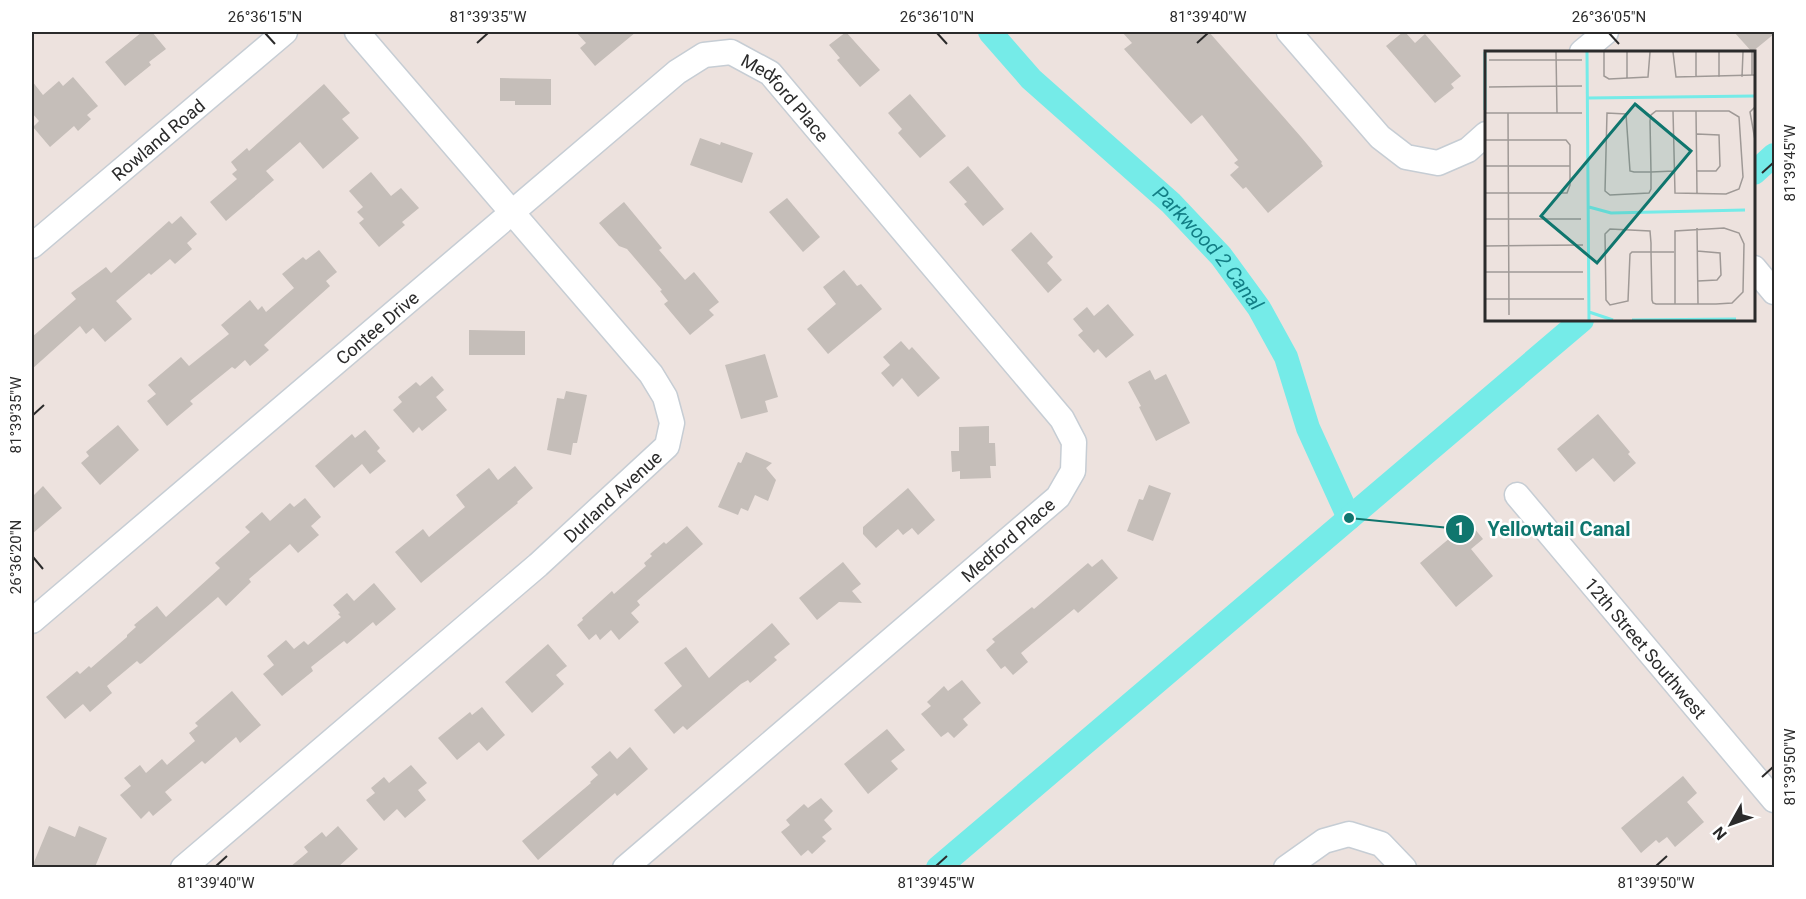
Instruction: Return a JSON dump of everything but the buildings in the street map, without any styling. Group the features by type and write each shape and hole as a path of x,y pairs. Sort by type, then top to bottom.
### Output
{"street":[{"name":"Rowland Road","path":"32,246 285,32"},
{"name":"Durland Avenue","path":"183,867 538,565 667,446 672,423 665,397 651,374 357,32"},
{"path":"1289,32 1380,137 1406,157 1438,163 1468,150 1485,135"},
{"path":"1583,51 1606,32"},
{"name":"Contee Drive","path":"32,621 677,72 704,55 730,52"},
{"name":"Medford Place","path":"625,867 1058,496 1073,471 1074,442 1062,419 1027,375 770,73 730,52"},
{"path":"1755,269 1774,292"},
{"name":"12th Street Southwest","path":"1517,495 1774,800"},
{"path":"1286,867 1324,841 1349,834 1381,844 1404,867"}],"waterway":[{"name":"Parkwood 2 Canal","path":"990,32 1031,79 1171,203 1221,256 1259,308 1286,357 1308,428 1349,518"},
{"path":"1755,172 1774,155"},
{"path":"938,868 1581,321"}],"place":[{"name":"Yellowtail Canal","path":"1349,518"}]}
